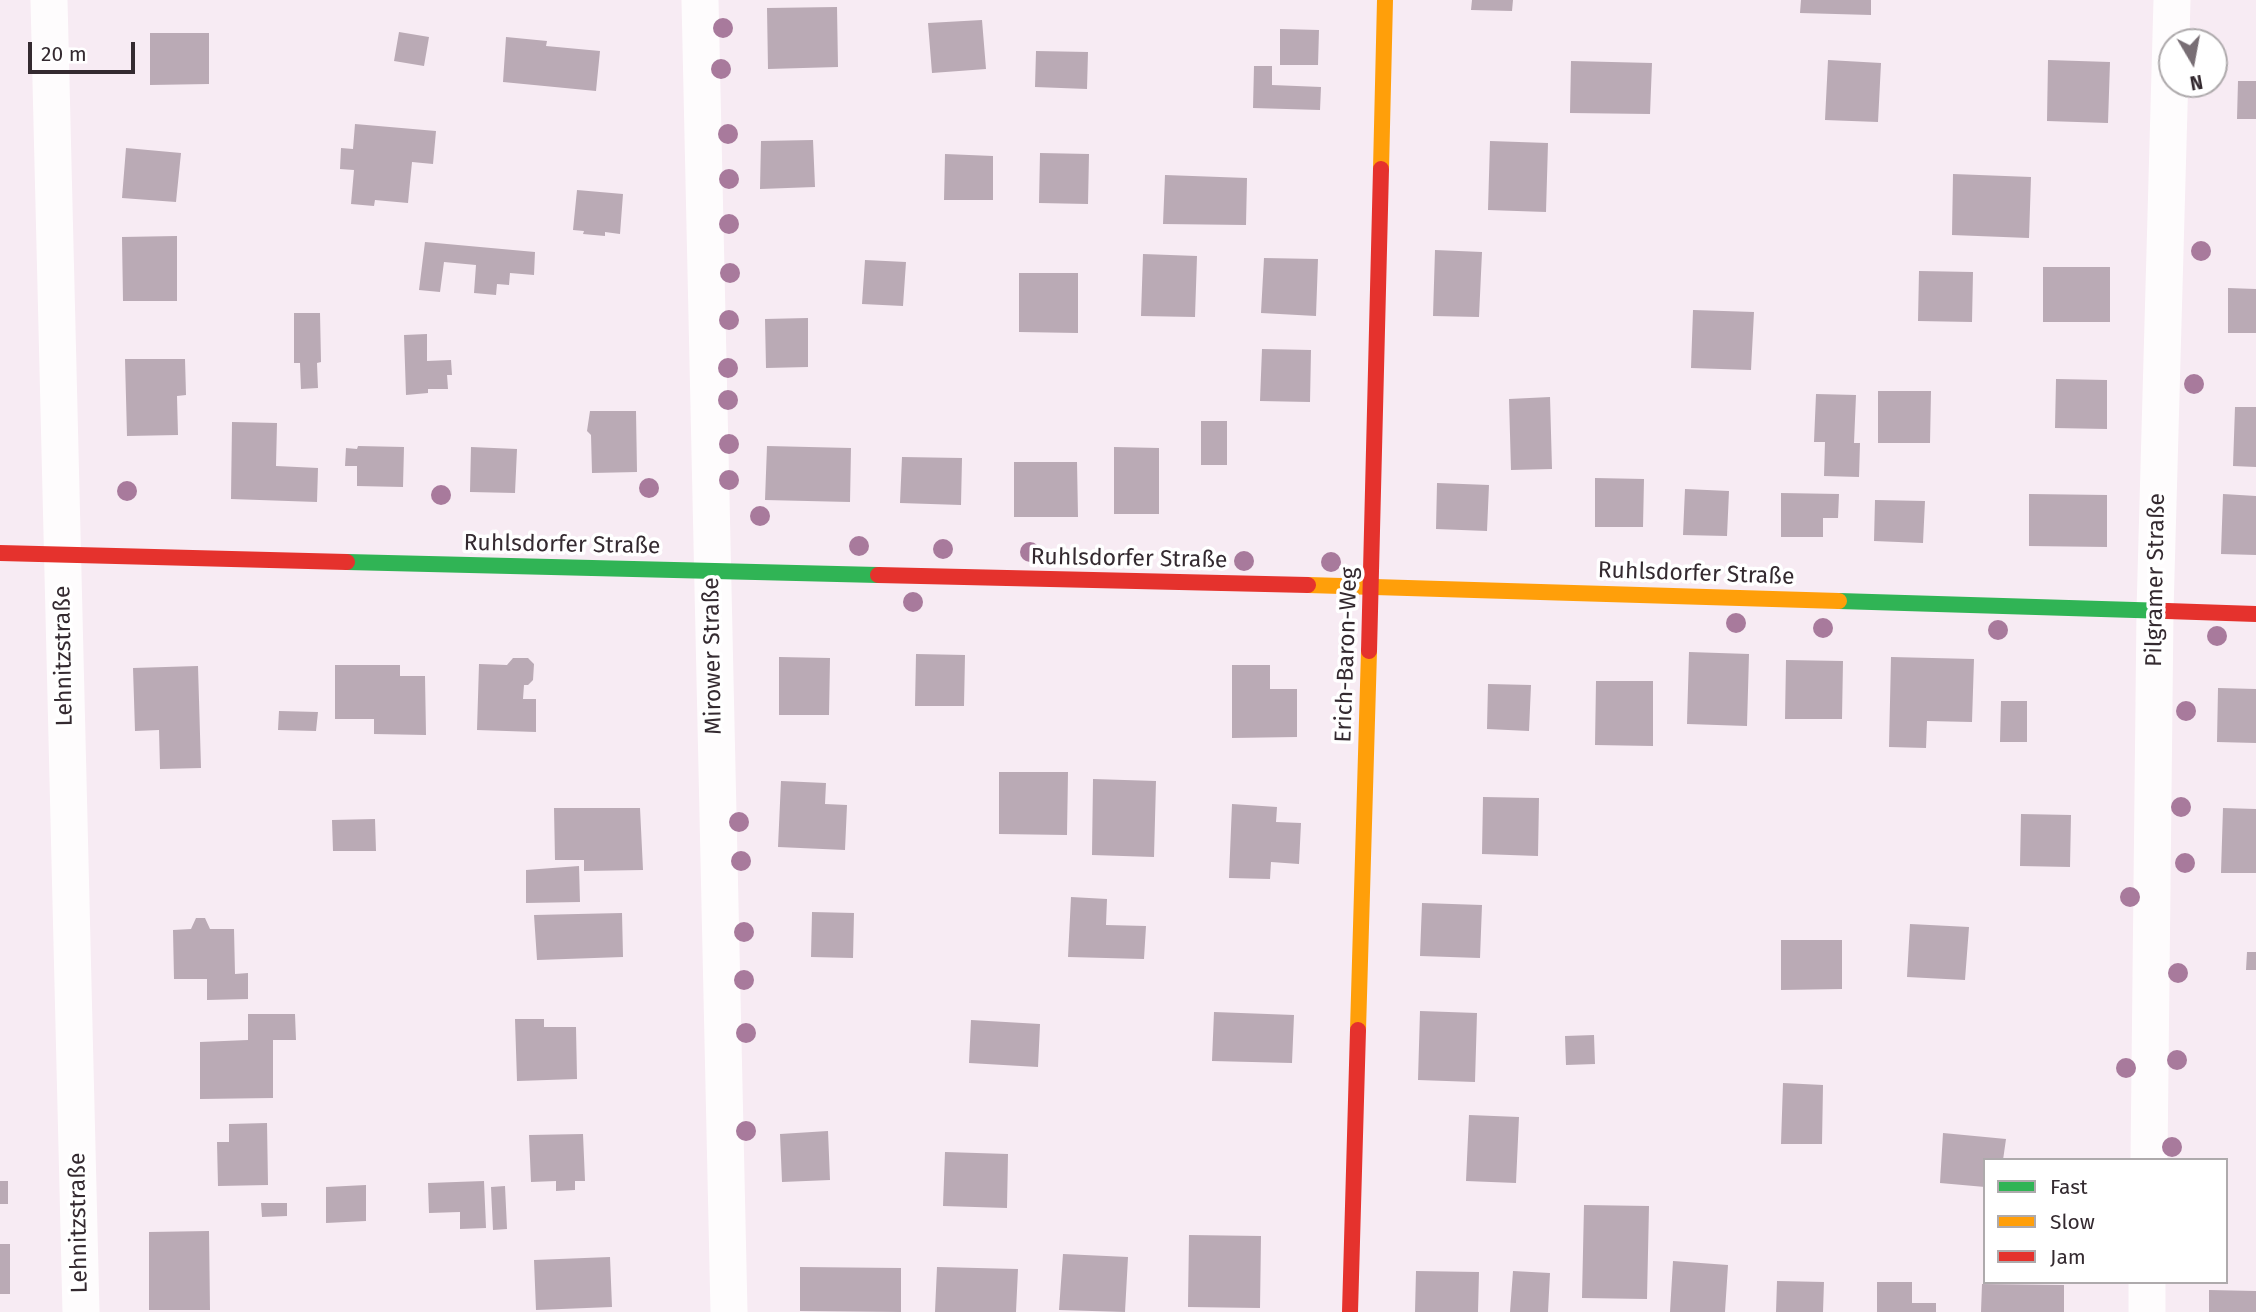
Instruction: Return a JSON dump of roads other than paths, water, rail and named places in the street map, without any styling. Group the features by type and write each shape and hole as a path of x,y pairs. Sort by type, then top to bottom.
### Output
{"street":[{"name":"Lehnitzstraße","path":"49,0 81,1312"},
{"name":"Mirower Straße","path":"700,0 729,1312"},
{"name":"Erich-Baron-Weg","path":"1350,1312 1385,0"},
{"name":"Pilgramer Straße","path":"2148,1158 2155,611 2172,0"},
{"name":"Ruhlsdorfer Straße","path":"0,553 1371,587 2256,614"},
{"path":"2147,1284 2147,1312"}]}
